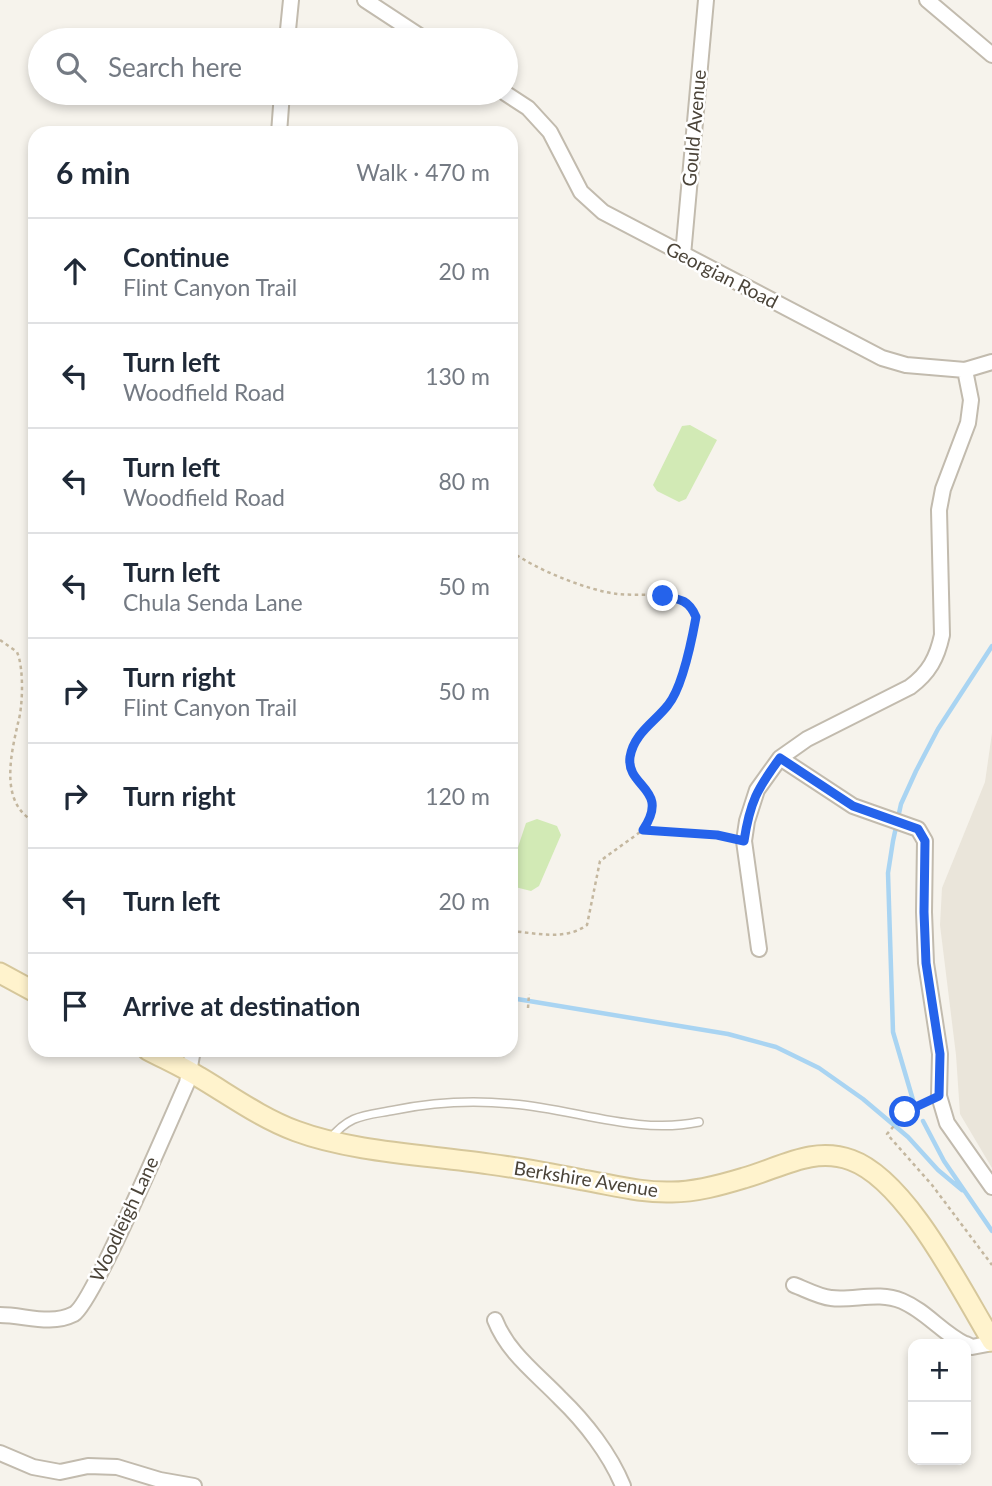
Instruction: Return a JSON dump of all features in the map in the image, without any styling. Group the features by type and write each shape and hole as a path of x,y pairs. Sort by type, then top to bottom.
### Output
{"street":[{"path":"288,28 291,0"},
{"path":"365,0 408,28"},
{"name":"Gould Avenue","path":"683,255 706,0"},
{"path":"927,0 992,55"},
{"name":"Georgian Road","path":"518,101 528,108 550,132 581,192 603,212 882,358 906,365 965,370 992,362"},
{"path":"280,126 281,105"},
{"path":"759,949 744,841 757,790 780,758 807,739 910,687 925,676 938,654 943,635 939,510 943,489 968,423 971,401 965,370"},
{"path":"780,758 853,806 918,829 926,848 924,925 926,963 940,1054 939,1096 947,1123 992,1187"},
{"path":"0,973 28,988"},
{"name":"Berkshire Avenue","path":"161,1057 254,1112 297,1131 329,1140 490,1164 629,1190 673,1192 711,1187 806,1157 836,1156 854,1161 896,1191 919,1222 992,1342"},
{"name":"Woodleigh Lane","path":"0,1315 53,1320 76,1313 97,1281 187,1083 192,1057"},
{"path":"794,1285 829,1298 870,1296 903,1301 954,1339"},
{"path":"495,1320 501,1336 514,1353 563,1401 597,1441 617,1471 623,1486"},
{"path":"971,1347 992,1342"},
{"path":"0,1453 33,1467 60,1472 88,1466 117,1467 160,1480 194,1486"}],"lane":[{"path":"329,1140 342,1124 355,1118 433,1102 513,1104 630,1123 687,1125 699,1122"}],"path":[{"path":"518,555 595,590 663,596 685,601 692,607 696,617 677,689 668,705 641,733 630,757 632,772 650,793 652,804 649,820 643,830 600,861 587,925 562,936 518,932"},
{"path":"0,640 17,652 21,671 20,714 4,768"},
{"path":"10,804 17,813 28,818"},
{"path":"643,830 717,835 744,841"},
{"path":"528,1008 529,994"},
{"path":"939,1096 900,1117 887,1133 932,1185 992,1265"}],"shaded area":[{"path":"992,733 992,1168 960,1114 956,1055 940,925 942,888 985,782"}],"green space":[{"path":"690,425 717,440 686,499 679,502 657,491 653,485 682,426"},
{"path":"537,819 557,826 561,835 539,886 531,891 518,888 518,847 526,823"}],"waterway":[{"path":"913,1100 893,1032 888,873 893,841 901,804 916,771 938,729 992,646"},
{"path":"518,999 728,1034 776,1047 819,1068 863,1099 908,1137 938,1170 962,1190"},
{"path":"923,1121 944,1161 992,1231"}],"route":[{"path":"663,596 685,601 692,607 696,617 677,689 668,705 641,733 630,757 632,772 650,793 652,804 649,820 643,830 717,835 744,841 757,790 780,758 853,806 918,829 925,841 926,963 940,1054 939,1096 905,1112"}]}
